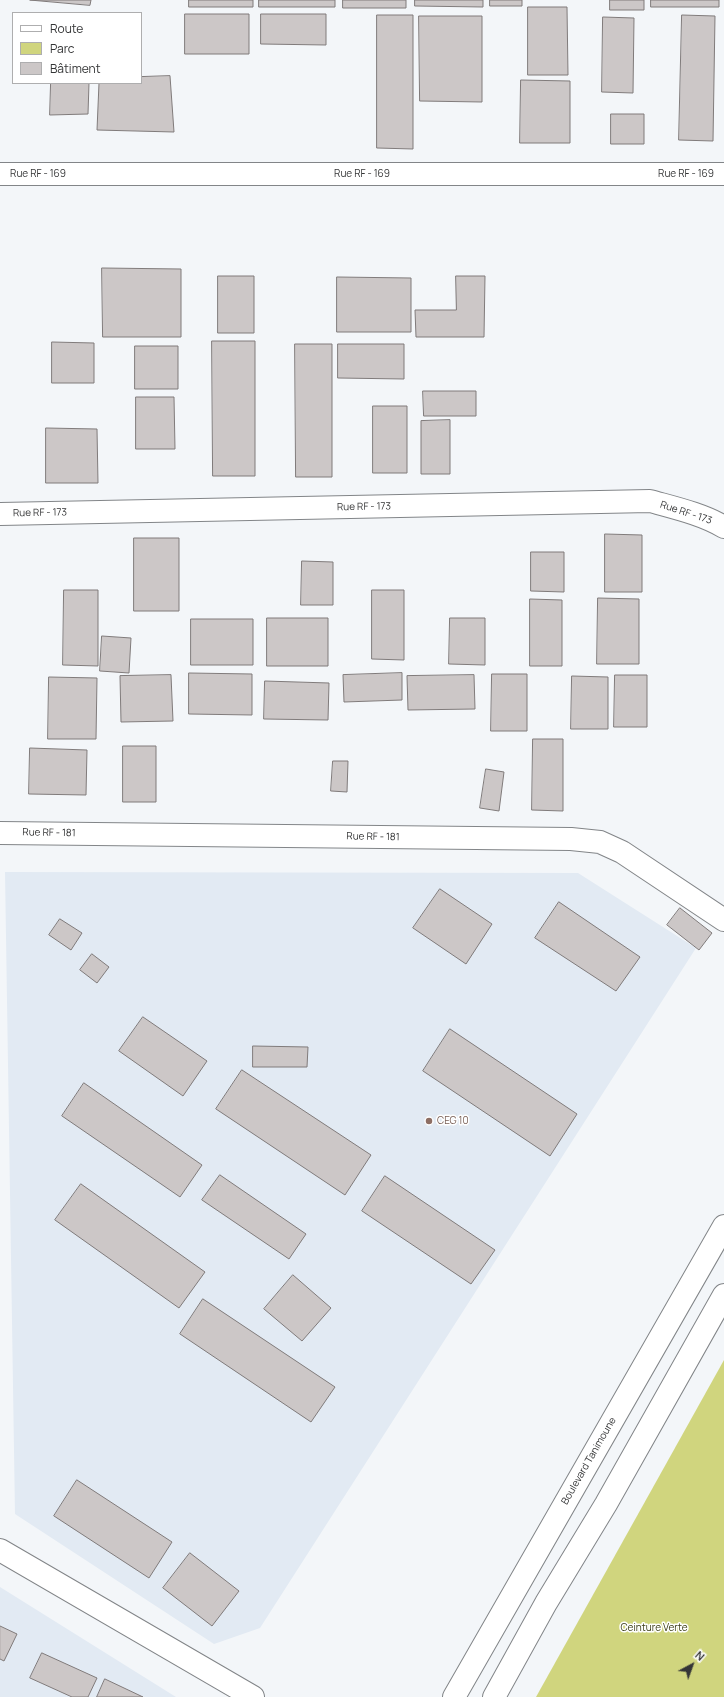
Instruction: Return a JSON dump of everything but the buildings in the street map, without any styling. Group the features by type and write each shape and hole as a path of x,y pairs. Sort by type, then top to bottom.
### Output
{"street":[{"name":"Rue RF - 169","path":"0,174 724,174"},
{"name":"Rue RF - 173","path":"0,514 650,501 716,522 724,527"},
{"name":"Rue RF - 181","path":"0,833 571,838 600,842 622,852 724,920"},
{"name":"Boulevard Tanimoune","path":"454,1697 724,1226"},
{"path":"494,1697 546,1603 606,1504 724,1295"},
{"path":"0,1550 253,1697"}],"shaded area":[{"name":"CEG 10","path":"5,872 578,873 696,948 260,1628 214,1644 15,1514"},
{"path":"0,1587 176,1697 0,1697"}],"green space":[{"name":"Ceinture Verte","path":"724,1360 724,1697 536,1697"}],"place":[{"name":"CEG 10","path":"429,1121"}]}
